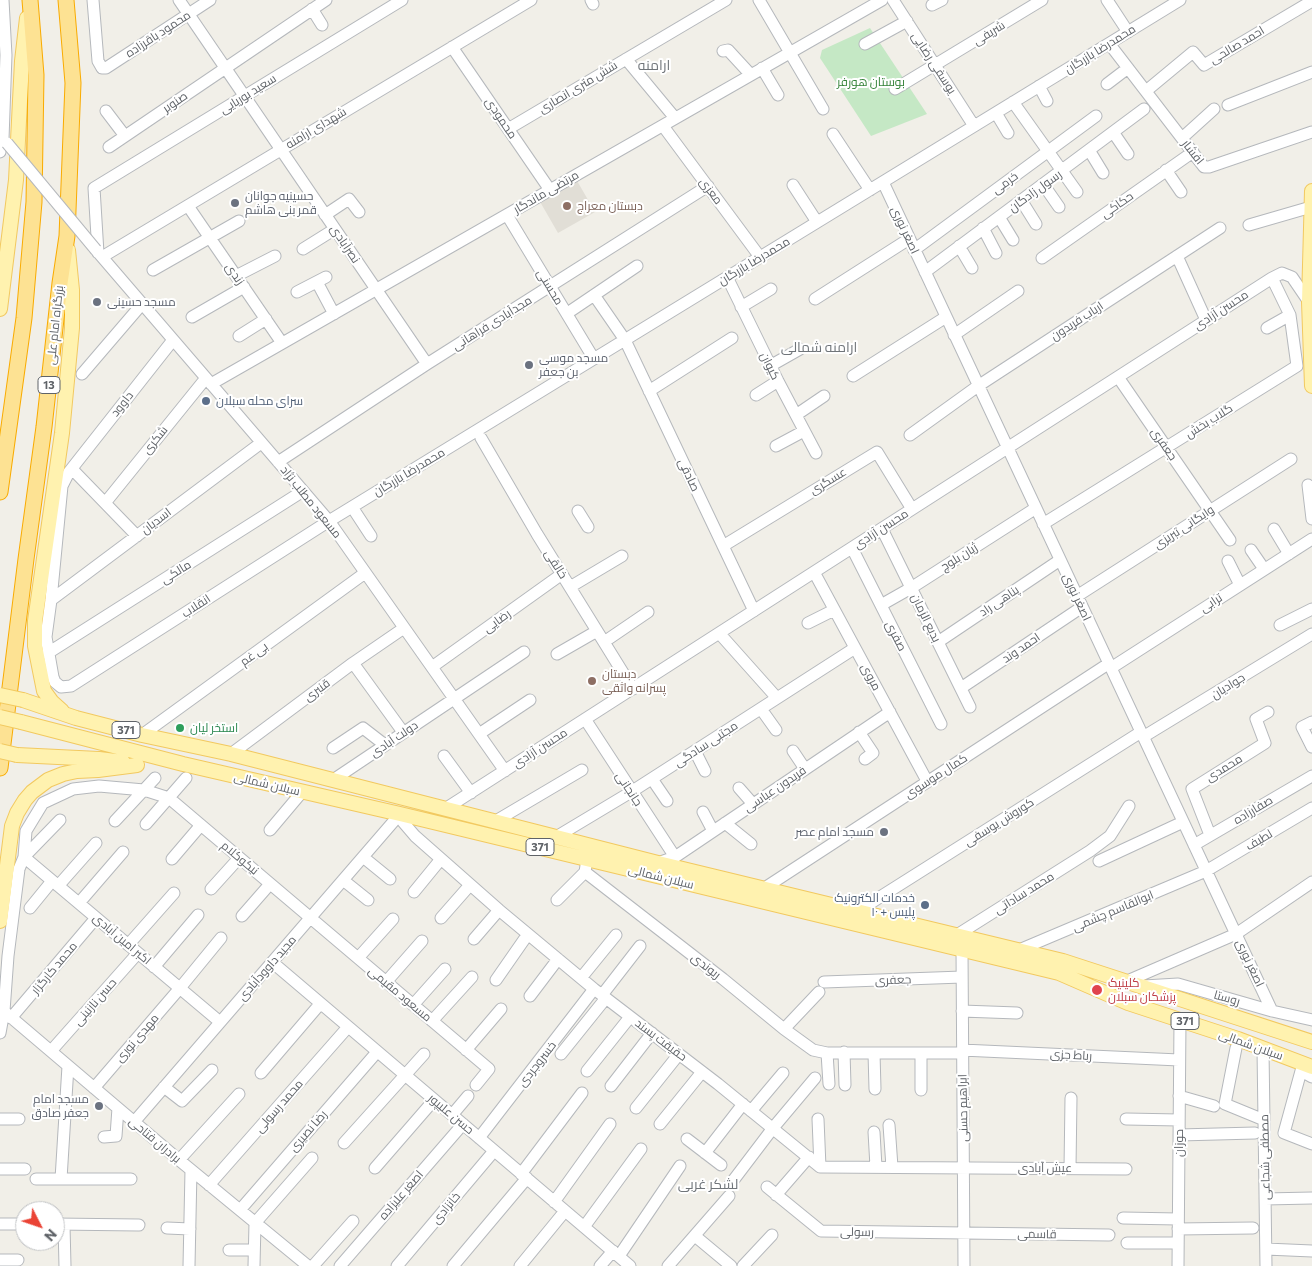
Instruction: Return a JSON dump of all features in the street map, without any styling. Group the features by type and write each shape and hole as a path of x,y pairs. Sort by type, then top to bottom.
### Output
{"highway":[{"path":"0,492 24,318 34,202 36,76 30,0"},
{"name":"بزرگراه امام علی","path":"0,768 67,236 73,83 66,0"}],"main road":[{"path":"0,309 16,180 22,61 30,0"},
{"path":"1312,191 1309,302 1312,386"},
{"path":"67,236 72,290 72,328 62,432 35,621 35,646 44,690 52,702 61,710 76,718"},
{"name":"سبلان شمالی","path":"0,695 23,700 76,718 142,735 230,754 494,822 858,911 962,941 1059,973 1128,1003 1312,1067"},
{"name":"سبلان شمالی","path":"0,717 185,771 302,792 439,823 586,865 962,941 1019,950 1063,960 1125,982"},
{"path":"0,752 17,755 99,758 185,771"},
{"path":"0,921 12,826 25,800 32,792 48,780 63,774 137,765"},
{"path":"439,823 446,809"},
{"name":"371","path":"1125,982 1312,1042"},
{"path":"1292,1037 1312,1036"}],"street":[{"path":"2,141 5,108 3,0"},
{"name":"محمود باقرزاده","path":"93,0 98,61 102,68 106,68 210,0"},
{"name":"نصرآبادی","path":"179,0 427,364"},
{"name":"صنوبر","path":"109,147 326,0"},
{"name":"سعید بوریایی","path":"99,253 94,188 402,0"},
{"name":"شهدای ارامنه","path":"99,253 188,206 531,0"},
{"name":"شش متری انصاری","path":"508,129 726,0"},
{"path":"759,0 823,109"},
{"name":"مرتضی ماندگار","path":"208,381 334,314 882,0"},
{"name":"یوسفی رضایی","path":"893,0 974,126"},
{"name":"شریفی","path":"895,89 1042,0"},
{"path":"1107,0 1128,32"},
{"name":"محمدرضا بازرگان","path":"329,521 1180,0"},
{"name":"احمد صالحی","path":"1146,91 1193,52 1204,65 1312,1"},
{"path":"312,9 322,25"},
{"path":"865,44 907,21"},
{"name":"افشار","path":"1111,46 1204,167 1209,167 1312,132"},
{"name":"محمودی","path":"452,47 550,190"},
{"path":"723,51 728,50 751,75"},
{"path":"626,59 676,118"},
{"path":"762,68 777,95"},
{"path":"1107,84 1128,68"},
{"path":"1228,105 1312,72"},
{"path":"1039,86 1047,101"},
{"path":"1013,102 1078,192"},
{"name":"رسول زادگان","path":"925,272 1144,109"},
{"path":"1182,138 1214,109"},
{"path":"106,111 125,136"},
{"path":"996,113 1008,133"},
{"name":"خرمی","path":"914,250 1096,116"},
{"name":"معزی","path":"663,126 760,257"},
{"path":"1113,132 1128,154"},
{"path":"833,134 870,190"},
{"name":"مسعود مطلب نژاد","path":"2,141 329,521 505,771"},
{"path":"1088,150 1103,173"},
{"name":"حکاکی","path":"1042,258 1193,152"},
{"path":"1166,170 1180,192"},
{"name":"اصغر نوری","path":"883,182 1272,1011"},
{"path":"1043,184 1059,206"},
{"path":"793,185 817,222"},
{"name":"مجدآبادی فراهانی","path":"278,462 427,364 708,186"},
{"path":"325,215 348,199 359,212"},
{"path":"1021,200 1036,224"},
{"name":"زندی","path":"188,206 282,343"},
{"path":"1249,225 1311,207"},
{"name":"محسنی","path":"507,215 594,359"},
{"path":"999,217 1013,240"},
{"path":"153,270 239,221"},
{"path":"983,228 996,253"},
{"name":"ارباب فریدون","path":"910,434 978,386 1220,228"},
{"path":"302,249 335,229"},
{"path":"815,299 909,239"},
{"path":"959,246 972,268"},
{"path":"236,276 275,256"},
{"path":"1177,256 1206,320"},
{"path":"572,310 637,266"},
{"path":"1272,278 1282,273 1292,277 1309,302"},
{"name":"کیوان","path":"727,277 770,366 816,453"},
{"name":"محسن آزادی","path":"446,809 1272,278"},
{"name":"گلاب بخش","path":"1043,524 1297,366 1290,316 1272,278"},
{"path":"297,292 322,280 334,314"},
{"path":"192,317 244,287"},
{"path":"741,307 770,289"},
{"path":"954,335 1018,291"},
{"name":"صادقی","path":"594,295 625,340 754,611"},
{"path":"82,374 142,304"},
{"path":"853,376 946,316"},
{"path":"1267,328 1290,316"},
{"path":"239,336 266,319"},
{"path":"649,391 751,327"},
{"name":"داوود","path":"61,687 55,682 46,637 64,479 173,340"},
{"path":"770,366 800,349"},
{"name":"جعفری","path":"1118,377 1230,540"},
{"name":"شکری","path":"105,503 208,381"},
{"path":"756,394 778,381"},
{"path":"796,416 824,396"},
{"path":"776,446 804,431"},
{"name":"خالقی","path":"480,438 633,689"},
{"name":"اسدیان","path":"51,600 262,443"},
{"name":"عسگری","path":"723,546 877,452 912,509"},
{"name":"وایگانی تبریزی","path":"1077,596 1291,459"},
{"path":"72,469 137,536"},
{"path":"1308,485 1312,519"},
{"name":"مالکی","path":"48,653 303,492"},
{"path":"352,507 371,536"},
{"name":"ژیان بلوچ","path":"881,605 911,588 1036,508"},
{"path":"578,511 588,527"},
{"name":"انقلاب","path":"61,687 71,686 329,521"},
{"name":"بدیع الزمان","path":"882,529 970,707"},
{"path":"1274,529 1289,554"},
{"name":"ترابی","path":"1110,666 1312,538"},
{"name":"صفری","path":"852,548 940,724"},
{"path":"1251,550 1264,569"},
{"path":"570,588 622,556"},
{"name":"پناهی راد","path":"938,642 1060,560"},
{"path":"1228,561 1240,585"},
{"name":"مروی","path":"814,572 927,781"},
{"name":"بی غم","path":"142,735 365,573"},
{"name":"رضایی","path":"432,667 562,574"},
{"name":"احمد وند","path":"960,688 1082,607"},
{"path":"1280,625 1312,608"},
{"path":"808,623 834,610"},
{"path":"604,642 648,612"},
{"name":"قنبری","path":"230,754 353,663 404,628"},
{"path":"558,654 597,631"},
{"path":"719,634 777,698"},
{"name":"جوادیان","path":"1142,735 1312,634"},
{"name":"مجتبی سادگی","path":"556,837 652,779 855,648"},
{"name":"دولت آبادی","path":"333,780 524,652"},
{"path":"353,663 403,732"},
{"name":"کمال موسوی","path":"763,888 927,781 1110,666"},
{"path":"479,734 530,700"},
{"path":"761,709 776,730"},
{"name":"فریدون عباسی","path":"658,863 675,857 890,712"},
{"name":"محمدی","path":"1210,835 1192,789 1265,743 1256,719 1268,712"},
{"name":"جانجانی","path":"585,720 675,857"},
{"path":"1312,722 1302,727 1312,747"},
{"path":"333,748 363,728 385,745"},
{"path":"860,732 872,753 865,759"},
{"name":"کوروش یوسفی","path":"858,911 1142,735"},
{"path":"695,751 705,771"},
{"path":"793,751 806,769"},
{"path":"444,756 471,793"},
{"path":"494,822 582,770"},
{"path":"146,824 169,798 185,771"},
{"name":"صفارزاده","path":"1194,845 1312,776"},
{"path":"115,821 155,778"},
{"path":"652,779 667,800"},
{"path":"0,1033 5,1012 8,956 19,869 24,857 26,831 44,803 73,789 99,786 144,790 169,798"},
{"path":"739,788 753,804"},
{"path":"270,830 302,792"},
{"name":"نیکوکلام","path":"169,798 310,918"},
{"name":"محمد ساداتی","path":"962,941 1113,833 1129,806"},
{"name":"لطیف","path":"1206,872 1312,808"},
{"path":"703,812 713,832"},
{"name":"مجید داوودآبادی","path":"134,1122 400,814"},
{"name":"حقیقت پسند","path":"400,814 403,822 409,829 499,910 581,978 820,1167"},
{"path":"24,857 60,820"},
{"path":"1099,861 1183,822"},
{"path":"725,823 751,844"},
{"path":"172,860 201,825"},
{"path":"30,908 96,844"},
{"path":"79,903 123,852"},
{"name":"اکبر امین آبادی","path":"24,857 220,1022"},
{"path":"363,857 390,879"},
{"path":"211,889 239,858"},
{"path":"414,892 442,859"},
{"path":"557,900 586,865"},
{"name":"ریوندی","path":"586,865 784,1029 814,1050 827,1053 962,1051"},
{"name":"ابوالقاسم چشمی","path":"1019,950 1206,872"},
{"path":"343,880 368,900"},
{"path":"1125,982 1236,934 1312,882"},
{"path":"242,916 270,884"},
{"path":"441,918 470,885"},
{"path":"128,945 174,893"},
{"path":"474,939 499,910"},
{"path":"154,967 198,916"},
{"name":"محمد کارگزار","path":"5,1012 96,918"},
{"name":"مسعود مقیمی","path":"310,918 489,1069 476,1085"},
{"path":"358,958 393,919"},
{"path":"496,980 528,934"},
{"path":"581,978 616,935"},
{"name":"مهدی نوری","path":"94,1088 221,938"},
{"path":"386,982 422,941"},
{"name":"ابراهیم حسنی","path":"962,941 964,1266"},
{"path":"561,1054 601,994 640,946"},
{"name":"حسن نازنینی","path":"51,1051 138,953"},
{"path":"530,996 558,959"},
{"name":"حسن علیپور","path":"272,962 630,1266"},
{"path":"413,1005 445,969"},
{"path":"432,1021 472,977"},
{"name":"جعفری","path":"784,1029 821,987 962,977"},
{"name":"روستا","path":"1141,986 1178,984 1272,1011 1312,1020"},
{"name":"خسروجردی","path":"479,1138 601,994"},
{"path":"261,1073 320,1004"},
{"path":"466,1050 501,1009"},
{"path":"962,1011 1017,1013"},
{"name":"برادران فتاحی","path":"5,1012 302,1264"},
{"path":"587,1071 630,1017"},
{"name":"حوزان","path":"1178,1266 1180,1020"},
{"name":"محمد رسولی","path":"209,1185 348,1027"},
{"path":"611,1086 652,1033"},
{"path":"1236,1048 1224,1102 1227,1106 1264,1120"},
{"name":"مصطفی شجاعی","path":"1263,1049 1266,1266"},
{"name":"رباط جزی","path":"962,1051 1180,1060"},
{"name":"رضا نصیری","path":"240,1210 377,1052"},
{"path":"844,1052 845,1085"},
{"path":"827,1053 829,1084"},
{"path":"874,1053 874,1089"},
{"path":"921,1053 921,1090"},
{"path":"344,1143 424,1054"},
{"path":"636,1108 679,1054"},
{"path":"61,1179 68,1066"},
{"path":"164,1087 182,1101 212,1070"},
{"path":"1312,1077 1301,1071 1284,1133 1312,1144"},
{"path":"660,1124 702,1072"},
{"path":"705,1152 783,1073"},
{"path":"668,1266 695,1236 773,1128 815,1078"},
{"path":"453,1266 524,1176 582,1093"},
{"path":"179,1160 239,1094"},
{"path":"452,1115 468,1096"},
{"path":"1179,1096 1214,1106"},
{"path":"1070,1168 1072,1098"},
{"path":"375,1168 434,1100"},
{"path":"104,1137 116,1136 118,1108"},
{"path":"0,1119 19,1119"},
{"path":"818,1119 820,1167 964,1168"},
{"path":"1126,1120 1179,1120"},
{"name":"اصغر علیزاده","path":"340,1266 463,1124"},
{"path":"554,1202 610,1124"},
{"path":"889,1125 892,1167"},
{"path":"874,1132 876,1167"},
{"path":"1179,1135 1255,1133"},
{"path":"687,1139 721,1165"},
{"path":"584,1227 641,1149"},
{"name":"خانزادی","path":"397,1266 494,1151"},
{"path":"776,1195 809,1157"},
{"path":"254,1266 255,1223 312,1158"},
{"path":"600,1266 616,1254 680,1166"},
{"name":"عیش آبادی","path":"964,1168 1126,1169"},
{"path":"0,1169 26,1169"},
{"path":"189,1266 191,1170"},
{"path":"36,1179 132,1179"},
{"name":"رسولی","path":"766,1187 821,1231 964,1234"},
{"path":"1265,1199 1312,1198"},
{"path":"520,1266 565,1211"},
{"path":"1123,1218 1178,1224 1253,1228"},
{"path":"313,1266 353,1221"},
{"path":"0,1224 15,1224"},
{"path":"65,1224 139,1225"},
{"path":"167,1228 190,1228"},
{"name":"قاسمی","path":"964,1234 1109,1235"},
{"path":"743,1266 772,1235"},
{"path":"695,1236 731,1266"},
{"path":"1127,1243 1178,1243"},
{"path":"1266,1249 1312,1251"},
{"path":"229,1250 254,1250"},
{"path":"63,1251 64,1266"},
{"path":"0,1260 18,1260"}],"shaded area":[{"name":"دبستان معراج","path":"576,179 595,212 558,233 539,200"}],"green space":[{"name":"بوستان هورفر","path":"870,28 927,114 871,136 820,58 822,50"}],"place":[{"name":"حسینیه جوانان قمر بنی هاشم","path":"235,203"},
{"name":"دبستان معراج","path":"567,206"},
{"name":"مسجد حسینی","path":"97,302"},
{"name":"مسجد موسی بن جعفر","path":"529,365"},
{"name":"سرای محله سبلان","path":"206,401"},
{"name":"دبستان پسرانه واثقی","path":"592,681"},
{"name":"استخر لیان","path":"180,728"},
{"name":"مسجد امام عصر","path":"884,832"},
{"name":"خدمات الکترونیک پلیس + ۱۰","path":"925,905"},
{"name":"کلینیک پزشکان سبلان","path":"1097,990"},
{"name":"مسجد امام جعفر صادق","path":"99,1106"}],"district":[{"name":"ارامنه","path":"654,65"},
{"name":"ارامنه شمالی","path":"819,347"},
{"name":"لشکر غربی","path":"708,1184"}]}
